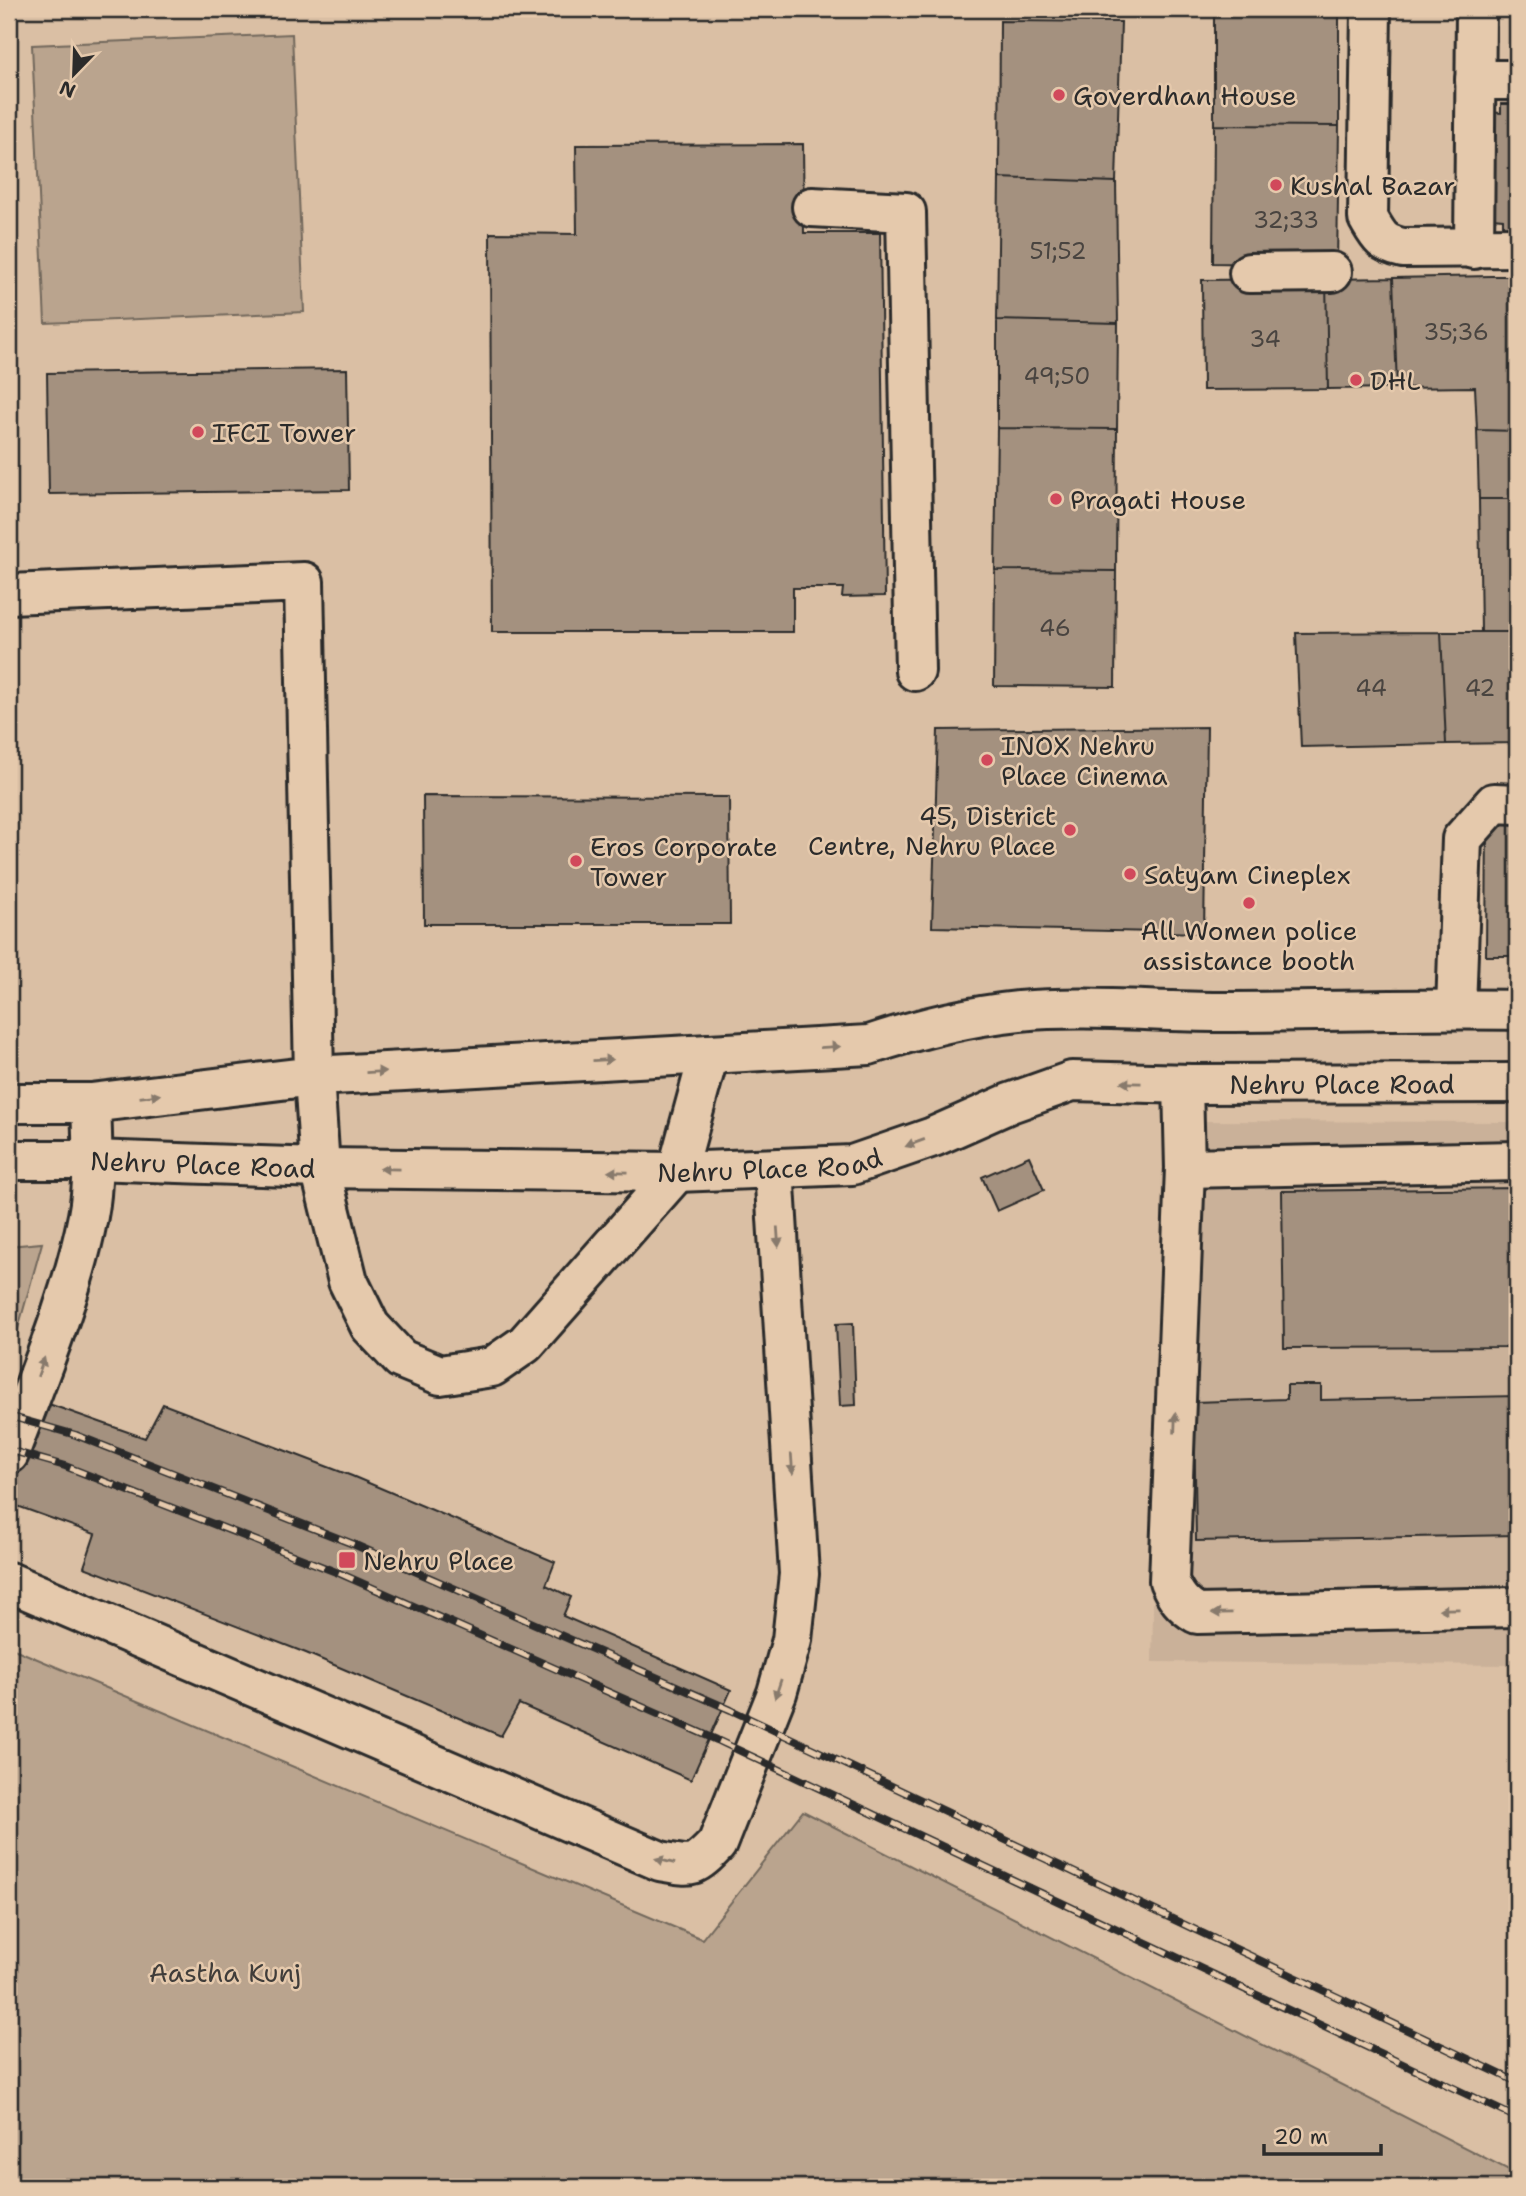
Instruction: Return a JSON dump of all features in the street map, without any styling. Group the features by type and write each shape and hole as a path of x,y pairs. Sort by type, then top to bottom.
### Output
{"street":[{"path":"1371,9 1368,218 1379,238 1390,245 1403,248 1517,247"},
{"path":"1474,249 1476,9"},
{"path":"1475,80 1517,80"},
{"path":"812,207 906,212 915,671"},
{"path":"1249,273 1332,272"},
{"path":"9,594 304,582 314,1076 320,1168 348,1282 370,1326 401,1359 440,1375 492,1367 525,1344 677,1172 709,1054"},
{"path":"1457,1009 1462,838 1494,803 1517,804"},
{"path":"9,1103 91,1104 314,1076 869,1045 989,1015 1021,1011 1085,1008 1220,1012 1517,1010"},
{"name":"Nehru Place Road","path":"9,1160 92,1160 320,1168 677,1172 774,1169 852,1165 933,1137 1010,1103 1072,1082 1517,1083"},
{"path":"1183,1084 1185,1168 1169,1581 1175,1596 1197,1614 1517,1607"},
{"path":"9,1454 61,1314 88,1214 92,1160 91,1104"},
{"path":"1185,1168 1517,1161"},
{"path":"9,1582 660,1861 691,1866 702,1860 717,1844 777,1693 792,1640 799,1574 774,1169"}],"shaded area":[{"path":"1163,1121 1517,1122 1517,1665 1152,1662"}],"green space":[{"path":"292,34 304,312 45,323 32,45"},
{"path":"42,1243 9,1361 9,1246"},
{"name":"Aastha Kunj","path":"9,1647 702,1939 803,1811 1517,2174 1517,2187 9,2187"}],"building":[{"path":"1214,9 1339,9 1339,126 1214,125"},
{"name":"Goverdhan House","path":"1000,21 1121,22 1116,182 999,178"},
{"path":"1501,104 1517,104 1517,227 1503,227 1503,219 1492,218 1489,112 1501,113"},
{"name":"Kushal Bazar","path":"1214,125 1339,126 1337,265 1213,263"},
{"path":"803,144 804,233 880,233 885,596 842,597 843,588 793,588 793,632 492,632 490,233 577,234 576,145"},
{"path":"999,178 1116,182 1118,323 997,320"},
{"path":"1517,276 1517,431 1477,430 1475,387 1397,388 1393,278"},
{"path":"1393,278 1397,388 1328,389 1326,279"},
{"path":"1326,279 1328,389 1203,390 1202,280"},
{"path":"997,320 1118,323 1117,429 997,428"},
{"name":"IFCI Tower","path":"347,369 349,490 49,494 47,373"},
{"name":"Pragati House","path":"997,428 1117,429 1116,571 995,570"},
{"path":"1477,430 1517,431 1517,499 1479,499"},
{"path":"1479,499 1517,499 1517,632 1481,632"},
{"path":"995,570 1116,571 1115,687 994,686"},
{"path":"1441,632 1517,632 1517,743 1446,744"},
{"path":"1441,632 1446,744 1301,747 1296,633"},
{"name":"45, District Centre, Nehru Place","path":"1207,727 1204,933 932,927 938,730"},
{"name":"Eros Corporate Tower","path":"423,796 729,797 730,924 424,924"},
{"path":"1487,817 1517,817 1517,956 1486,956"},
{"path":"1029,1156 1044,1190 997,1211 982,1177"},
{"path":"1517,1188 1517,1347 1284,1348 1282,1191"},
{"path":"853,1323 856,1405 840,1406 836,1324"},
{"path":"1287,1385 1321,1385 1321,1400 1517,1396 1517,1535 1196,1541 1194,1402 1287,1399"},
{"name":"Nehru Place","path":"9,1390 145,1438 163,1404 352,1476 555,1562 546,1585 571,1597 563,1616 731,1690 691,1780 519,1704 501,1736 306,1653 84,1567 95,1534 9,1503"}],"railway":[{"path":"9,1416 76,1435 353,1544 731,1710 1517,2082"},
{"path":"9,1450 65,1466 341,1574 717,1740 1517,2118"}],"place":[{"name":"Goverdhan House","path":"1059,95"},
{"name":"Kushal Bazar","path":"1276,185"},
{"name":"DHL","path":"1356,380"},
{"name":"IFCI Tower","path":"198,432"},
{"name":"Pragati House","path":"1056,499"},
{"name":"INOX Nehru Place Cinema","path":"987,760"},
{"name":"45, District Centre, Nehru Place","path":"1070,830"},
{"name":"Eros Corporate Tower","path":"576,861"},
{"name":"Satyam Cineplex","path":"1130,874"},
{"name":"All Women police assistance booth","path":"1249,903"},
{"name":"Nehru Place","path":"347,1560"}]}
